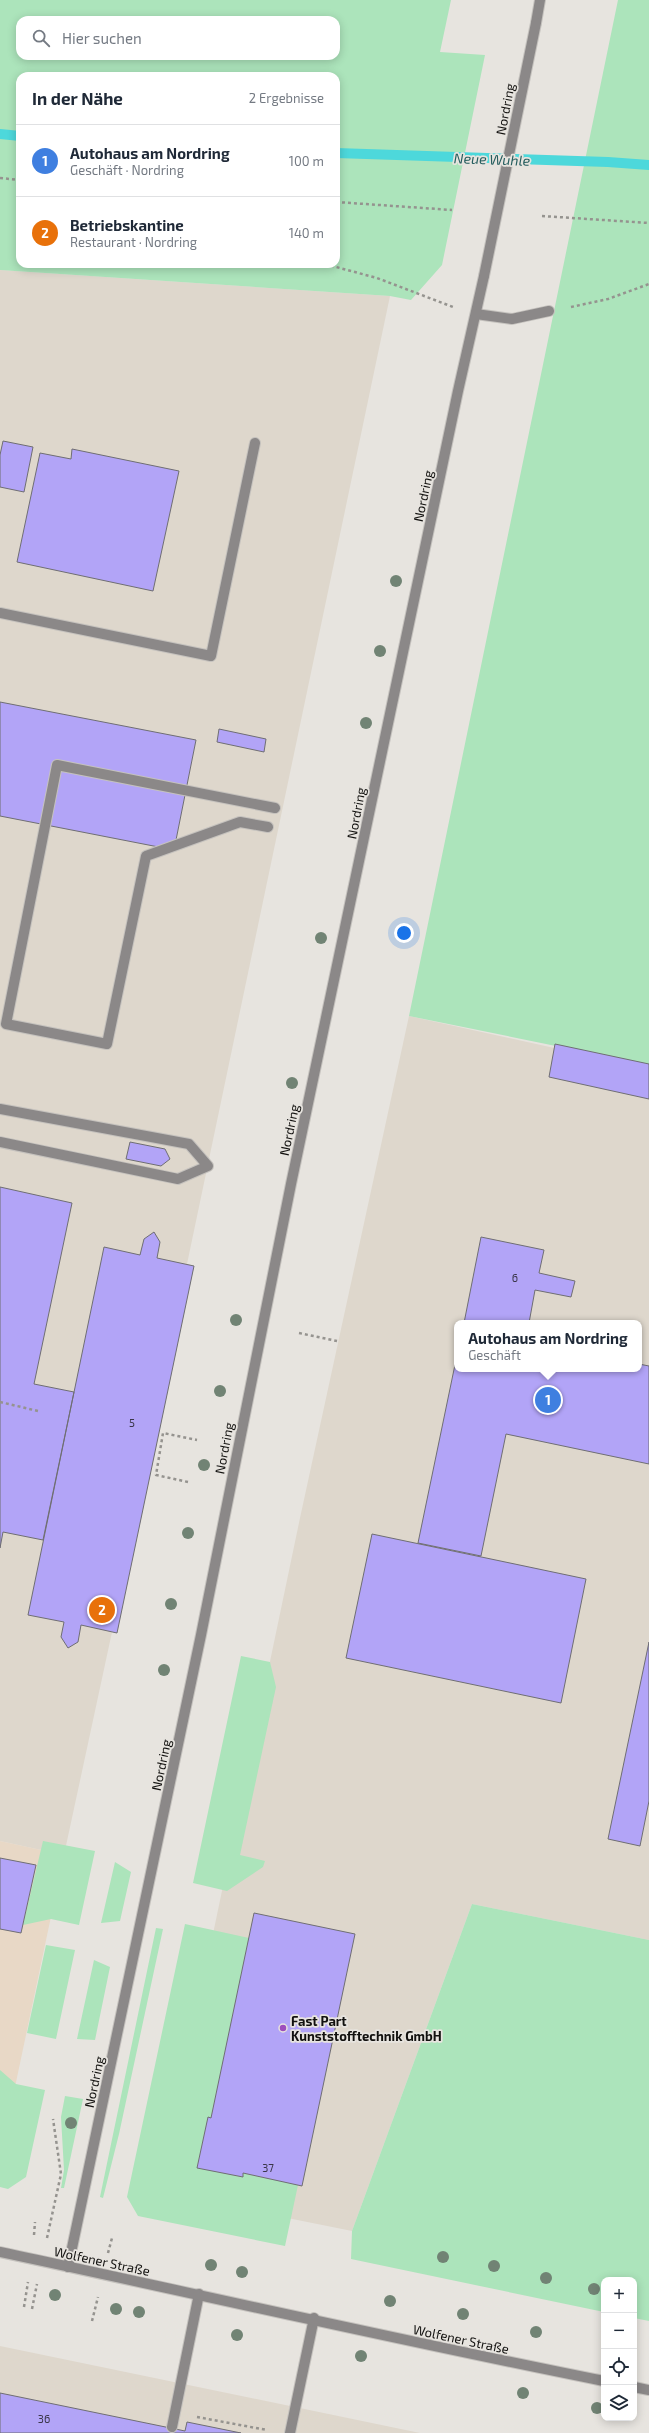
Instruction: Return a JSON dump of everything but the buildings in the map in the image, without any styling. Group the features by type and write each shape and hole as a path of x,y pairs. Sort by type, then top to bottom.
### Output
{"street":[{"name":"Nordring","path":"68,2267 202,1635 293,1176 484,276 540,0"},
{"path":"476,314 512,319 549,312"},
{"path":"0,613 211,656 255,443"},
{"path":"268,827 240,822 146,856 107,1044 3,1023 57,765 275,808"},
{"path":"0,1109 189,1144 208,1166 178,1178 0,1142"},
{"name":"Wolfener Straße","path":"0,2252 314,2318 445,2349 601,2380"},
{"path":"172,2427 199,2294"},
{"path":"290,2433 314,2318"},
{"path":"637,2388 649,2390"}],"path":[{"path":"0,178 16,180"},
{"path":"340,202 452,210"},
{"path":"542,216 649,223"},
{"path":"340,268 378,278 476,314"},
{"path":"549,312 608,299 649,284"},
{"path":"299,1333 337,1341"},
{"path":"0,1402 38,1411"},
{"path":"188,1482 156,1475 163,1433 197,1440"},
{"path":"32,2309 61,2174 53,2119"},
{"path":"175,2414 268,2430"}],"shaded area":[{"path":"0,270 390,296 187,1264 194,1266 117,1633 112,1632 64,1855 0,1841"},
{"path":"409,1016 649,1069 649,1940 472,1904 352,2231 159,2192 300,1518"},
{"path":"0,1841 64,1855 0,2158"},
{"path":"0,2346 420,2433 0,2433"}],"green space":[{"path":"0,0 451,0 440,52 485,55 442,265 411,300 390,296 0,270"},
{"path":"618,0 649,0 649,1065 409,1016"},
{"path":"241,1656 270,1662 276,1687 240,1855 265,1861 263,1867 227,1891 193,1883"},
{"path":"43,1841 95,1851 79,1925 51,1919 23,1925"},
{"path":"115,1862 131,1872 120,1921 101,1923"},
{"path":"472,1904 649,1940 649,2321 637,2319 637,2277 601,2277 601,2311 351,2259 352,2231"},
{"path":"185,1924 249,1938 211,2118 208,2118 197,2167 242,2177 243,2173 298,2185 285,2246 138,2216 127,2197"},
{"path":"156,1928 163,1929 119,2134 103,2198 100,2197"},
{"path":"46,1945 75,1950 56,2039 27,2033"},
{"path":"94,1960 110,1967 95,2040 77,2039"},
{"path":"0,2070 16,2084 45,2090 26,2177 8,2189 0,2187"},
{"path":"65,2096 83,2099 64,2188 61,2188 64,2170 61,2117"}],"waterway":[{"name":"Neue Wuhle","path":"0,134 16,136"},
{"name":"Neue Wuhle","path":"340,153 608,162 649,165"}],"place":[{"name":"Autohaus am Nordring","path":"548,1400"},
{"name":"Betriebskantine","path":"102,1610"},
{"name":"Fast Part Kunststofftechnik GmbH","path":"283,2028"}]}
